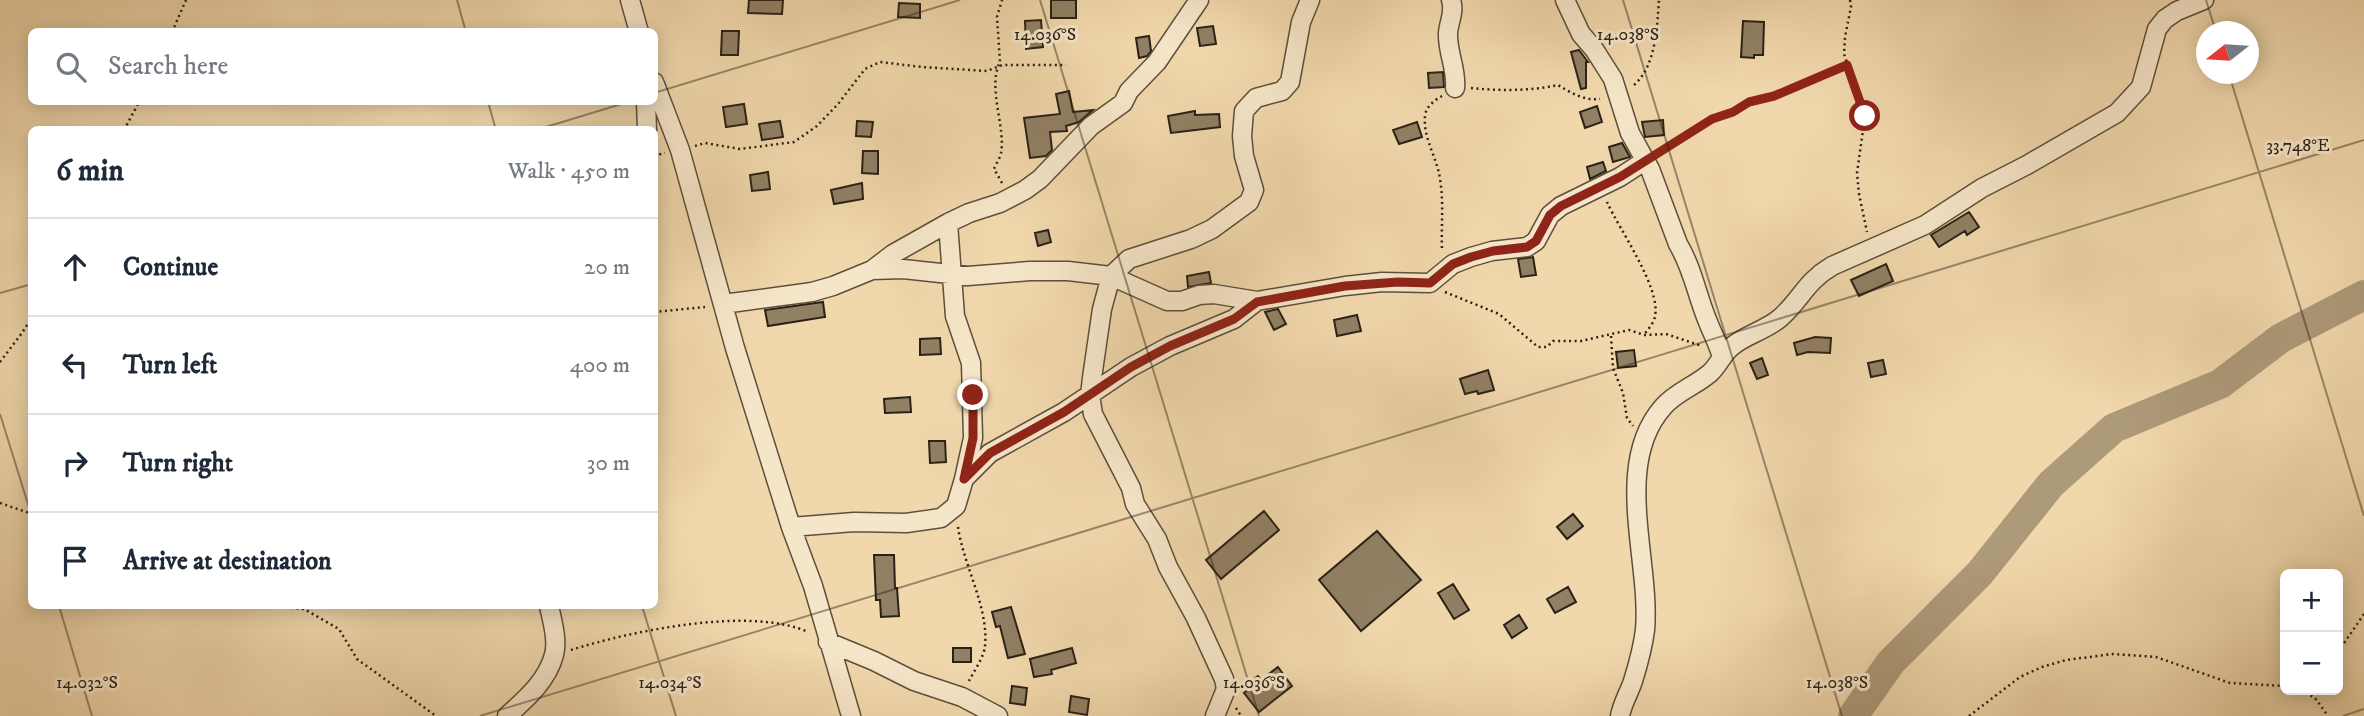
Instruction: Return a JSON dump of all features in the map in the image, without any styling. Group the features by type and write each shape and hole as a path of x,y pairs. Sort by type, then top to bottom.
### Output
{"street":[{"path":"630,0 638,28"},
{"path":"723,304 812,292 872,270 893,254 948,223 1000,203 1025,190 1040,179 1091,126 1123,103 1129,91 1157,62 1199,0"},
{"path":"1215,716 1226,690 1224,679 1196,618 1168,567 1157,539 1135,504 1131,488 1093,414 1090,395 1102,310 1111,276 1129,259 1191,239 1212,229 1249,202 1254,190 1244,156 1244,111 1256,98 1282,91 1290,82 1301,22 1310,0"},
{"path":"1451,0 1452,18 1448,32 1456,79 1455,88"},
{"path":"1565,0 1581,34 1613,79 1630,133 1646,160 1678,244 1686,257 1720,351 1712,371 1677,393 1662,408 1643,440 1637,504 1646,611 1645,632 1633,682 1620,716"},
{"path":"1720,351 1763,330 1782,317 1818,275 1832,266 1925,225 1982,188 2118,113 2141,87 2157,30 2165,19 2204,0"},
{"path":"658,92 680,150 723,304 791,527 813,586 851,716"},
{"path":"646,105 647,126"},
{"path":"872,270 903,269 968,276 1068,271 1111,276 1167,301 1214,294 1257,302 1356,285 1437,277 1453,264 1493,251 1527,247 1536,241 1550,215 1561,206 1600,188 1646,160"},
{"path":"791,527 853,522 906,523 941,518 956,506 973,438 971,363 955,316 948,223"},
{"path":"964,479 990,453 1064,412 1131,367 1170,346 1234,319 1257,302"},
{"path":"507,716 536,691 554,655 551,609"},
{"path":"828,642 914,681 962,696 998,716"}],"path":[{"path":"174,28 186,0"},
{"path":"1000,203 1002,184 994,169 1001,153 996,85 1000,62 997,17 1002,0"},
{"path":"1659,0 1654,46 1648,63 1639,81 1620,98 1591,100 1571,93 1559,85 1541,89 1455,88 1434,101 1425,112 1426,135 1440,176 1444,208 1437,277 1454,297 1499,314 1538,347 1548,347 1553,341 1581,341 1629,330 1644,335 1666,334 1699,347 1720,351"},
{"path":"1850,0 1844,54 1865,116 1857,173 1870,251"},
{"path":"680,150 705,143 740,149 794,142 817,126 866,69 880,62 987,71 1002,65 1066,65"},
{"path":"1646,160 1712,119 1847,65"},
{"path":"126,126 136,105"},
{"path":"1600,188 1643,269 1656,307 1655,319 1644,335"},
{"path":"658,312 723,304"},
{"path":"0,362 28,324"},
{"path":"1611,335 1613,368 1623,393 1627,418 1643,440"},
{"path":"0,503 28,513"},
{"path":"956,506 960,541 981,607 985,647 962,696"},
{"path":"304,609 339,629 357,659 436,716"},
{"path":"2343,645 2364,614"},
{"path":"554,655 595,642 709,622 779,622 828,642"},
{"path":"1969,716 2020,677 2042,667 2066,660 2113,654 2156,657 2230,683 2280,686"},
{"path":"2310,695 2328,716"}],"building":[{"path":"749,0 783,0 782,14 748,13"},
{"path":"1051,0 1076,0 1076,18 1051,18"},
{"path":"899,3 920,4 920,18 898,17"},
{"path":"1041,20 1043,47 1026,49 1025,21"},
{"path":"1743,21 1764,22 1763,55 1754,55 1754,58 1741,57"},
{"path":"1213,26 1216,44 1200,46 1197,28"},
{"path":"722,31 739,31 738,55 721,55"},
{"path":"1149,36 1151,51 1147,56 1139,58 1136,38"},
{"path":"1579,50 1588,62 1586,88 1581,89 1571,52"},
{"path":"1443,72 1444,87 1429,88 1428,73"},
{"path":"1069,91 1073,112 1093,110 1079,122 1066,126 1067,131 1050,132 1052,150 1046,156 1030,158 1024,118 1060,114 1056,94"},
{"path":"744,104 747,124 726,127 723,107"},
{"path":"1597,106 1602,122 1585,128 1580,112"},
{"path":"1195,111 1195,115 1219,114 1220,127 1171,133 1168,116"},
{"path":"1663,120 1664,135 1645,137 1642,122"},
{"path":"780,121 783,137 762,140 759,124"},
{"path":"857,121 873,122 871,137 856,136"},
{"path":"1417,122 1422,137 1399,144 1393,130"},
{"path":"1622,143 1630,157 1613,162 1609,147"},
{"path":"863,151 878,151 878,174 862,173"},
{"path":"1603,162 1606,171 1590,179 1587,167"},
{"path":"768,172 770,189 752,191 750,175"},
{"path":"862,183 863,199 834,204 831,190"},
{"path":"1969,212 1979,227 1967,235 1965,231 1939,247 1931,235"},
{"path":"1048,230 1051,242 1038,246 1035,233"},
{"path":"1533,257 1536,275 1521,277 1518,259"},
{"path":"1886,264 1893,281 1859,296 1851,280"},
{"path":"1209,272 1211,283 1188,287 1187,276"},
{"path":"823,302 825,317 768,326 765,310"},
{"path":"1278,309 1286,324 1274,330 1265,312"},
{"path":"1357,315 1361,331 1337,336 1334,320"},
{"path":"1815,337 1831,338 1830,353 1808,352 1797,355 1794,343"},
{"path":"940,338 941,354 920,355 920,339"},
{"path":"1634,350 1636,366 1618,368 1616,352"},
{"path":"1762,358 1768,375 1757,379 1750,363"},
{"path":"1883,360 1886,374 1871,377 1868,363"},
{"path":"1488,370 1494,390 1465,394 1460,379"},
{"path":"910,397 911,412 885,413 884,399"},
{"path":"929,441 945,441 946,462 930,463"},
{"path":"1264,511 1279,530 1221,579 1206,560"},
{"path":"1573,514 1583,526 1567,539 1557,527"},
{"path":"1377,531 1421,580 1361,631 1319,580"},
{"path":"874,555 894,555 899,616 881,617 880,600 876,600"},
{"path":"1453,584 1469,610 1454,619 1438,593"},
{"path":"1568,587 1576,602 1555,613 1547,599"},
{"path":"1011,607 1025,654 1008,658 1000,626 996,627 992,612"},
{"path":"1519,615 1527,628 1512,638 1504,625"},
{"path":"953,648 971,648 971,662 953,662"},
{"path":"1072,648 1076,663 1051,670 1052,674 1034,677 1030,659"},
{"path":"1278,667 1292,686 1259,712 1244,693 1249,689 1245,685 1258,676 1261,680"},
{"path":"1012,686 1027,688 1025,705 1010,703"},
{"path":"1071,696 1089,699 1087,715 1069,712"}],"waterway":[{"path":"1853,716 1891,662 1980,573 2051,484 2114,428 2220,384 2281,338 2364,295"}],"route":[{"path":"973,395 973,438 964,479 990,453 1064,412 1131,367 1170,346 1234,319 1257,302 1345,286 1382,282 1430,283 1453,264 1471,257 1527,247 1536,241 1550,215 1561,206 1620,177 1681,137 1749,102 1774,96 1847,65 1865,116"}]}
